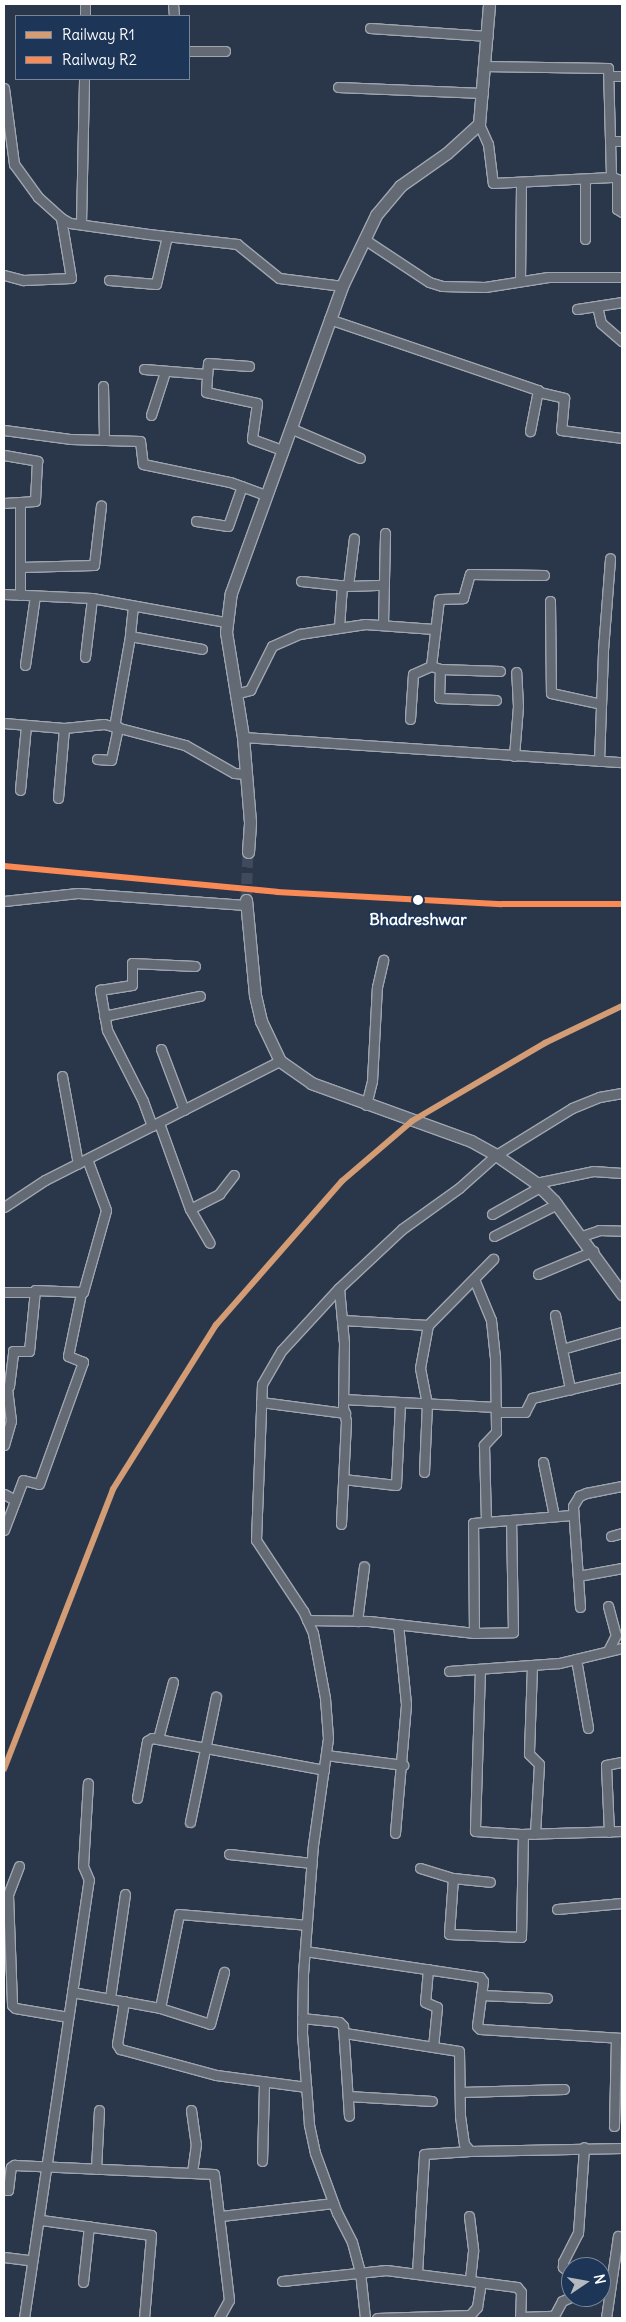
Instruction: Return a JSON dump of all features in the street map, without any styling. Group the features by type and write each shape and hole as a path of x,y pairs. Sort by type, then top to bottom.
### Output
{"street":[{"path":"489,4 488,36 483,66 483,93 479,124 488,144 493,183 612,177 617,179 617,209 622,212"},
{"path":"370,28 488,36"},
{"path":"190,51 225,51"},
{"path":"483,66 606,67 610,76 612,177"},
{"path":"610,76 622,76"},
{"path":"81,224 84,80"},
{"path":"338,87 483,93"},
{"path":"4,88 14,164 38,197 61,218 81,224 237,244 280,278 340,289"},
{"path":"248,852 243,737 228,659 226,622 231,593 340,289 376,215 400,186 455,147 479,124"},
{"path":"610,141 622,141"},
{"path":"585,179 585,239"},
{"path":"520,281 521,182"},
{"path":"4,275 22,280 71,278 61,218"},
{"path":"109,280 156,284 167,236"},
{"path":"364,239 435,284 485,287 548,277 622,277"},
{"path":"577,309 622,302"},
{"path":"597,306 601,323 622,340"},
{"path":"329,319 538,392 564,398 561,430 622,438"},
{"path":"249,366 209,362 207,394 257,403 252,439 282,450"},
{"path":"144,369 207,374"},
{"path":"151,416 165,372"},
{"path":"103,386 104,440"},
{"path":"530,431 538,392"},
{"path":"290,428 360,458"},
{"path":"4,430 104,440 140,441 143,464 242,486 265,495"},
{"path":"4,455 37,461 35,501 4,503"},
{"path":"196,520 228,526 242,486"},
{"path":"20,502 20,595"},
{"path":"20,567 94,565 101,505"},
{"path":"384,624 386,533"},
{"path":"339,627 354,538"},
{"path":"599,761 610,558"},
{"path":"431,666 434,628 439,599 463,598 470,574 544,575"},
{"path":"301,580 345,585 384,585"},
{"path":"4,594 92,598 226,622"},
{"path":"24,665 35,596"},
{"path":"85,657 92,598"},
{"path":"550,601 551,693 601,704"},
{"path":"97,759 111,760 133,606"},
{"path":"235,694 250,690 268,651 280,641 339,627 384,624 434,628"},
{"path":"130,636 202,649"},
{"path":"410,719 413,674 431,666 500,671"},
{"path":"440,668 439,698 496,700"},
{"path":"514,756 518,706 516,672"},
{"path":"4,722 64,728 104,724 185,745 234,773 246,774"},
{"path":"20,790 26,724"},
{"path":"58,798 64,728"},
{"path":"243,737 622,762"},
{"path":"4,901 78,893 246,903 255,995 261,1021 280,1062 311,1083 366,1105 471,1141 496,1154 538,1185 557,1204 593,1251 622,1294"},
{"path":"366,1105 372,1082 375,1002 383,960"},
{"path":"196,966 132,963 132,985 100,988 107,1030 156,1124 190,1209 210,1243"},
{"path":"104,1016 200,996"},
{"path":"161,1049 184,1110"},
{"path":"4,1207 83,1161 280,1062"},
{"path":"4,1530 23,1480 39,1484 83,1362 68,1356 81,1294 106,1210 83,1161 62,1076"},
{"path":"366,2318 360,2272 352,2242 333,2203 315,2153 306,2087 302,2018 305,1951 312,1864 326,1755 325,1698 313,1633 307,1620 256,1540 261,1402 264,1377 282,1350 339,1288 402,1229 459,1188 496,1154 572,1108 599,1097 622,1093"},
{"path":"492,1214 538,1185 593,1171 622,1173"},
{"path":"190,1209 219,1194 234,1174"},
{"path":"494,1236 557,1204"},
{"path":"582,1236 599,1230 622,1231"},
{"path":"538,1274 593,1251"},
{"path":"424,1472 427,1404 420,1368 428,1325 493,1259"},
{"path":"474,1279 494,1336 496,1432 484,1445 486,1522"},
{"path":"339,1288 343,1320 343,1400 345,1414 341,1524"},
{"path":"4,1292 34,1292 37,1289 81,1294"},
{"path":"4,1445 11,1421 6,1388 13,1351 29,1351 34,1292"},
{"path":"554,1315 570,1389"},
{"path":"343,1320 428,1325"},
{"path":"562,1348 622,1332"},
{"path":"343,1400 400,1402 525,1412 532,1398 622,1377"},
{"path":"261,1402 345,1414"},
{"path":"343,1479 396,1485 400,1402"},
{"path":"543,1462 554,1516"},
{"path":"580,1607 572,1515 579,1496 622,1486"},
{"path":"4,1494 15,1500"},
{"path":"474,1633 473,1524 572,1515"},
{"path":"307,1620 357,1620 474,1633 511,1633 514,1629 511,1520"},
{"path":"610,1536 622,1533"},
{"path":"357,1620 364,1566"},
{"path":"578,1576 622,1568"},
{"path":"608,1606 616,1635 608,1651"},
{"path":"394,1833 403,1765 406,1695 398,1624"},
{"path":"449,1671 532,1666 576,1659 622,1648"},
{"path":"576,1659 588,1728"},
{"path":"532,1666 529,1754 539,1764 536,1834"},
{"path":"480,1668 474,1829 523,1834 622,1831"},
{"path":"158,1739 173,1682"},
{"path":"190,1822 216,1697"},
{"path":"137,1798 147,1741 158,1739 324,1770"},
{"path":"326,1755 403,1765"},
{"path":"610,1832 606,1765 622,1762"},
{"path":"24,2318 30,2260 41,2220 68,2017 90,1880 83,1866 88,1783"},
{"path":"453,1878 449,1934 520,1937 523,1834"},
{"path":"229,1854 312,1864"},
{"path":"18,1866 8,1895 9,2007 68,2017"},
{"path":"420,1868 453,1878 490,1882"},
{"path":"110,1998 125,1894"},
{"path":"557,1908 622,1903"},
{"path":"160,2008 178,1914 307,1925"},
{"path":"305,1951 480,1977 481,1995 477,2026 480,2029 619,2038 614,2126"},
{"path":"428,1969 425,2002 436,2006 433,2047"},
{"path":"72,1992 160,2008 210,2024 224,1972"},
{"path":"481,1995 547,1998"},
{"path":"124,2001 117,2044 120,2048 187,2068 264,2083 306,2087"},
{"path":"302,2018 339,2022 345,2033 349,2116"},
{"path":"345,2033 461,2053 462,2126 464,2144 470,2151"},
{"path":"262,2162 264,2083"},
{"path":"461,2092 564,2090"},
{"path":"348,2096 432,2101"},
{"path":"96,2169 99,2110"},
{"path":"190,2110 196,2144 192,2171"},
{"path":"566,2257 578,2232 584,2147"},
{"path":"417,2273 424,2154 584,2147 622,2148"},
{"path":"4,2190 8,2190 12,2165 48,2168 192,2171 214,2174 221,2216 229,2300 219,2318"},
{"path":"221,2216 333,2203"},
{"path":"469,2216 473,2251 470,2280"},
{"path":"41,2220 151,2235 144,2318"},
{"path":"83,2282 89,2226"},
{"path":"611,2268 618,2236"},
{"path":"4,2257 30,2260"},
{"path":"282,2281 360,2272 417,2273 519,2289 520,2318 554,2316 561,2303"},
{"path":"377,2318 470,2315 477,2306 481,2282"}],"tunnel":[{"path":"246,900 248,852"}],"rail line":[{"name":"R2","path":"4,866 277,892 502,904 622,904"},
{"name":"R1","path":"4,1769 113,1489 216,1325 342,1181 412,1121 545,1043 622,1006"}],"place":[{"name":"Bhadreshwar","path":"418,900"}]}
